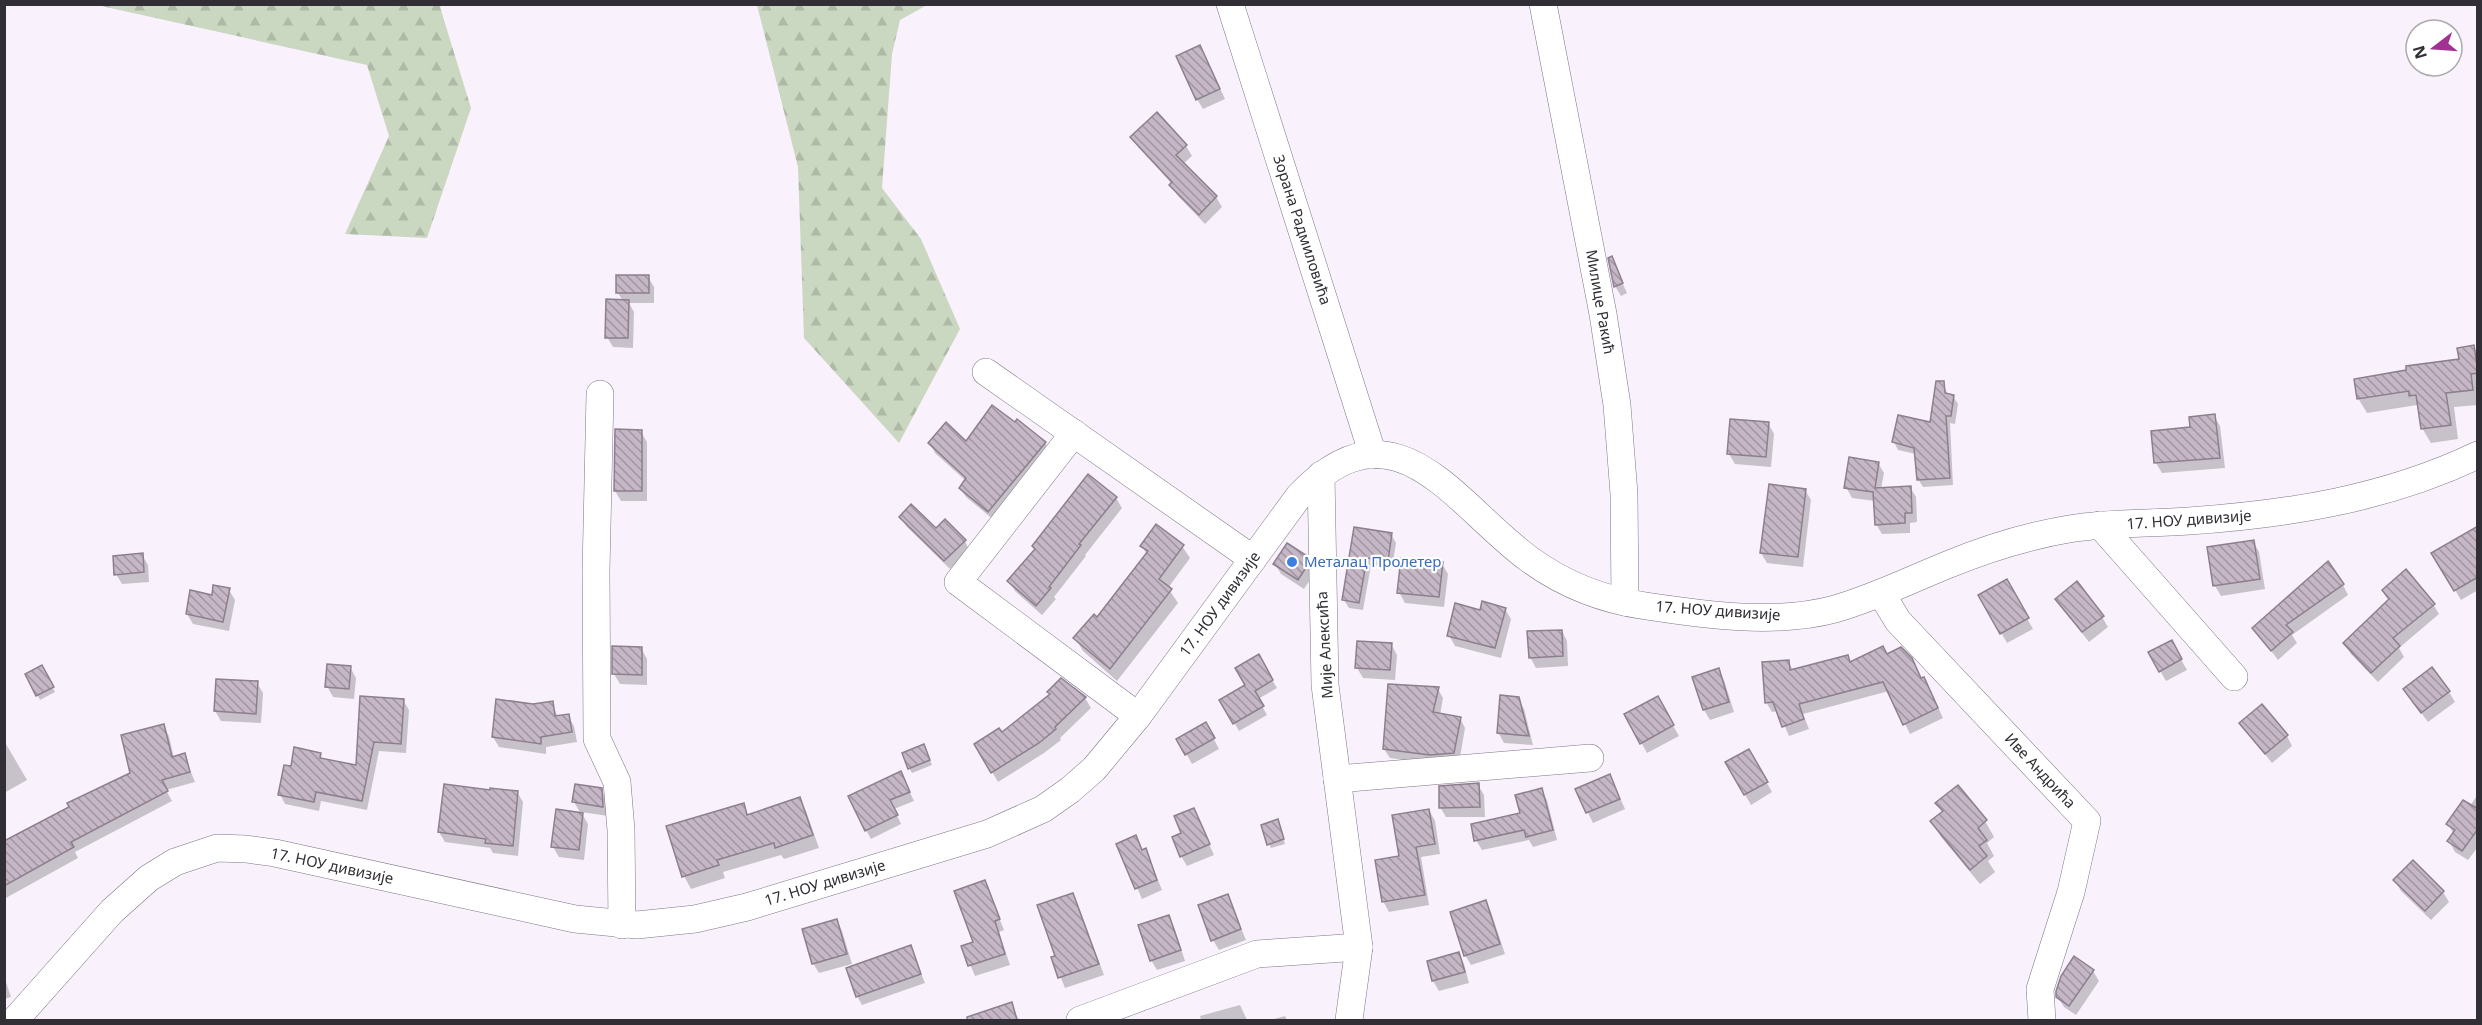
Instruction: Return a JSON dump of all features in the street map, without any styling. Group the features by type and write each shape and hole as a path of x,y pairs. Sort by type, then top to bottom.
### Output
{"street":[{"name":"Зорана Радмиловића","path":"1230,4 1373,455"},
{"name":"Милице Ракић","path":"1544,4 1603,314 1617,405 1624,494 1625,602"},
{"path":"986,372 1252,559"},
{"path":"600,394 596,571 597,739 617,782 621,830 622,925"},
{"path":"1074,433 958,582 1138,716"},
{"name":"17. НОУ дивизије","path":"15,1020 100,925 149,878 181,859 217,848 275,853 566,917 622,925 672,922 747,907 1011,824 1056,801 1083,780 1138,716 1295,501 1321,475 1344,462 1373,455 1395,457 1417,464 1440,480 1505,540 1543,569 1580,588 1625,602 1705,613 1784,616 1835,609 2011,542 2100,525 2218,519 2310,508 2384,492 2478,455"},
{"name":"Мије Алексића","path":"1321,475 1325,685 1359,947 1349,1020"},
{"path":"2100,525 2234,677"},
{"name":"Иве Андрића","path":"1881,593 1898,621 2087,820 2071,892 2040,989 2042,1020"},
{"path":"1337,779 1590,758"},
{"path":"1080,1020 1257,954 1359,947"}],"green space":[{"path":"97,5 443,5 440,7 471,108 427,238 345,234 389,136 367,65"},
{"path":"757,5 927,5 900,20 892,54 882,188 921,239 960,329 899,443 804,338 798,167"}],"building":[{"path":"1200,45 1220,89 1196,100 1176,56"},
{"path":"1157,112 1187,145 1176,155 1217,196 1199,215 1169,185 1172,182 1130,137"},
{"path":"1612,256 1623,283 1614,287 1608,258"},
{"path":"616,275 649,275 649,293 616,293"},
{"path":"606,299 629,300 628,338 605,338"},
{"path":"2474,345 2478,373 2471,374 2473,390 2446,393 2451,425 2421,429 2416,395 2409,396 2409,391 2357,399 2354,379 2406,370 2406,366 2459,359 2457,348"},
{"path":"1936,381 1944,381 1945,393 1954,395 1951,416 1946,416 1950,478 1917,480 1914,448 1892,442 1898,415 1930,422"},
{"path":"992,405 1015,422 1017,419 1046,442 988,512 959,488 966,478 928,443 946,422 966,441"},
{"path":"2215,414 2220,458 2154,463 2151,431 2190,427 2189,417"},
{"path":"1730,419 1769,422 1766,457 1727,454"},
{"path":"615,429 642,430 642,491 614,491"},
{"path":"1849,457 1879,462 1875,488 1911,486 1912,513 1905,513 1905,523 1875,525 1873,492 1844,488"},
{"path":"1088,474 1117,497 1079,544 1081,545 1036,606 1007,581 1035,549 1032,546"},
{"path":"1769,484 1806,489 1798,557 1760,553"},
{"path":"911,504 936,528 945,519 966,540 944,561 899,517"},
{"path":"1156,524 1184,545 1159,579 1172,589 1110,669 1073,638 1094,614 1097,617 1148,551 1140,546"},
{"path":"2478,526 2478,577 2454,591 2431,553"},
{"path":"1354,527 1392,533 1388,561 1367,558 1359,603 1342,600"},
{"path":"2254,540 2260,579 2213,586 2207,547"},
{"name":"Металац Пролетер","path":"1287,543 1307,556 1307,566 1298,580 1273,564"},
{"path":"143,553 144,572 114,575 113,556"},
{"path":"1401,558 1443,562 1439,597 1397,593"},
{"path":"2328,561 2344,584 2286,625 2293,632 2271,651 2252,628"},
{"path":"2406,569 2435,604 2393,638 2400,646 2371,673 2343,643 2389,599 2382,590"},
{"path":"2007,579 2029,618 2000,634 1978,595"},
{"path":"2077,581 2104,616 2082,632 2055,599"},
{"path":"213,585 230,588 223,622 186,614 190,590 212,595"},
{"path":"1482,601 1506,608 1495,648 1447,636 1455,603 1480,610"},
{"path":"1562,630 1563,656 1529,658 1527,631"},
{"path":"2172,640 2182,659 2159,672 2148,652"},
{"path":"1357,641 1392,643 1390,670 1355,668"},
{"path":"612,646 642,647 642,675 612,674"},
{"path":"1883,646 1887,654 1901,647 1912,658 1921,678 1924,677 1938,708 1903,725 1883,682 1799,704 1804,719 1782,727 1773,702 1765,703 1762,662 1789,660 1790,670 1848,655 1850,662"},
{"path":"1259,654 1273,680 1255,691 1264,706 1233,724 1219,700 1245,685 1235,668"},
{"path":"327,664 351,666 349,689 325,687"},
{"path":"42,665 54,687 36,696 25,674"},
{"path":"2432,667 2450,691 2421,713 2403,689"},
{"path":"1719,668 1729,702 1703,710 1692,677"},
{"path":"1061,678 1086,697 1055,727 1056,729 1039,743 991,773 974,744 999,728 1002,732 1050,694 1047,692"},
{"path":"216,679 258,681 256,714 214,711"},
{"path":"1388,684 1439,687 1433,712 1461,717 1454,753 1430,755 1383,749"},
{"path":"1500,695 1519,697 1529,736 1497,733"},
{"path":"360,696 404,699 401,744 374,742 362,801 316,792 314,802 278,795 284,765 291,766 294,747 321,753 320,758 356,765"},
{"path":"1658,696 1674,725 1640,744 1624,714"},
{"path":"496,699 533,704 553,701 555,716 569,714 572,732 541,737 541,744 492,737"},
{"path":"2262,704 2288,735 2265,754 2239,723"},
{"path":"1206,722 1215,738 1185,755 1176,739"},
{"path":"164,724 172,757 185,753 190,772 162,780 168,791 71,842 74,847 4,886 4,841 69,807 67,803 130,773 121,735"},
{"path":"924,744 930,760 908,769 902,753"},
{"path":"1749,749 1768,782 1744,795 1725,762"},
{"path":"901,771 910,792 890,800 898,815 865,831 848,796"},
{"path":"1610,774 1620,799 1586,813 1575,789"},
{"path":"1479,783 1480,807 1439,808 1439,786"},
{"path":"444,784 518,791 513,846 485,843 486,839 438,832"},
{"path":"575,784 602,788 603,807 572,802"},
{"path":"1958,785 1987,820 1978,828 1987,840 1979,846 1987,856 1970,870 1930,821 1943,811 1935,803"},
{"path":"1542,788 1553,830 1526,837 1524,830 1474,841 1471,824 1520,813 1515,795"},
{"path":"800,797 813,835 775,848 774,843 717,860 719,865 682,877 666,826 744,803 747,815"},
{"path":"2463,800 2478,809 2478,829 2462,851 2447,841 2455,830 2446,824"},
{"path":"1194,808 1210,844 1180,857 1172,837 1181,833 1174,816"},
{"path":"556,809 583,813 579,850 551,847"},
{"path":"1429,809 1435,844 1416,847 1425,895 1382,902 1375,860 1399,856 1392,815"},
{"path":"1278,819 1284,839 1267,845 1261,825"},
{"path":"1136,835 1142,850 1146,848 1157,880 1135,889 1116,844"},
{"path":"2413,860 2444,891 2425,911 2393,880"},
{"path":"985,880 1000,919 995,921 1005,954 968,966 961,946 973,942 954,891"},
{"path":"1073,893 1099,964 1058,978 1051,957 1055,956 1037,905"},
{"path":"1228,894 1241,929 1211,941 1198,905"},
{"path":"1486,900 1500,944 1464,956 1450,912"},
{"path":"1169,915 1181,950 1150,961 1138,925"},
{"path":"837,919 847,954 812,964 802,929"},
{"path":"911,945 921,974 856,997 846,968"},
{"path":"1459,952 1465,972 1432,981 1427,961"},
{"path":"2074,956 2094,970 2069,1006 2056,997 2056,991 2061,976"},
{"path":"1012,1002 1017,1020 967,1020 967,1017"}],"place":[{"name":"Металац Пролетер","path":"1292,562"}]}
